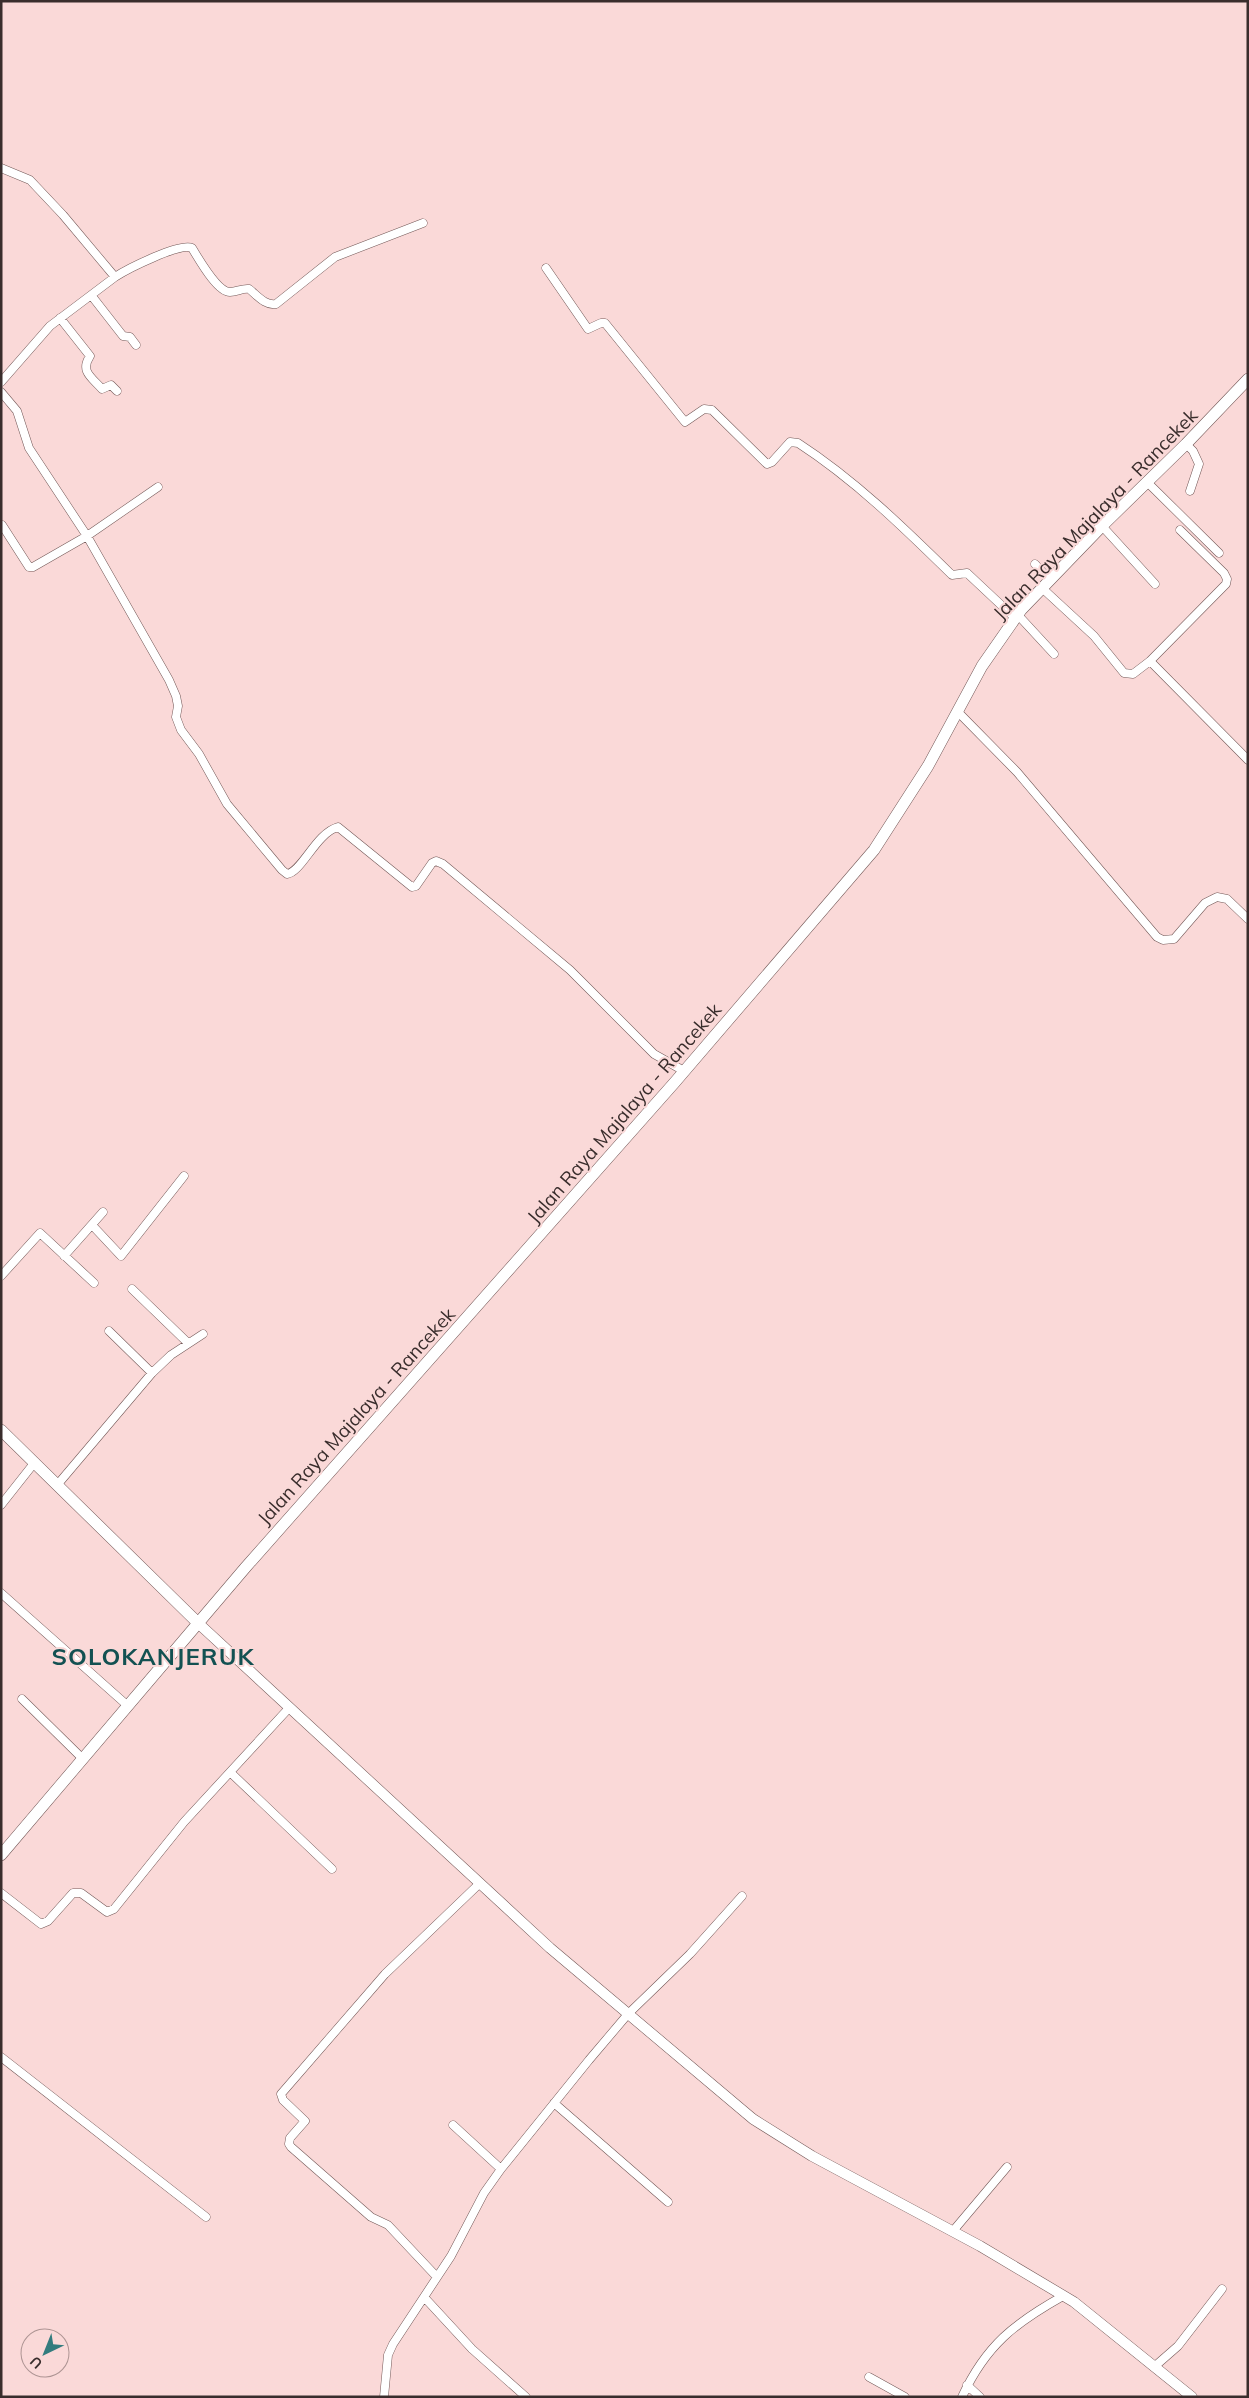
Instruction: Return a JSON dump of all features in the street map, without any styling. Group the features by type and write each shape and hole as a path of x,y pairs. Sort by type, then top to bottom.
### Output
{"main road":[{"name":"Jalan Raya Majalaya - Rancekek","path":"1,1855 198,1623 684,1070 874,850 902,809 958,712 982,666 1016,617 1102,526 1186,444 1248,379"},
{"path":"1,1430 58,1484 131,1560 198,1623"}],"street":[{"path":"1,168 30,180 63,215 115,276"},
{"path":"1,382 46,330 60,318 115,276 173,249 188,246 192,248 217,285 223,290 229,292 249,289 267,304 276,304 335,257 423,223"},
{"path":"546,268 588,329 604,322 685,422 688,422 704,409 712,410 767,464 772,462 790,442 798,443 848,479 911,534 952,575 967,573 1054,654"},
{"path":"91,295 123,336 130,337 136,345"},
{"path":"60,318 90,356 84,364 85,369 102,389 111,385 117,391"},
{"path":"1,392 17,411 33,454 87,536 168,680 176,696 178,706 176,717 181,730 199,754 227,804 282,870 288,874 294,872 323,836 338,826 412,887 416,886 436,860 452,869 570,970 654,1054 684,1070"},
{"path":"1186,444 1199,464 1190,491"},
{"path":"1147,482 1219,553"},
{"path":"2,525 31,568 87,536 158,487"},
{"path":"1102,526 1155,584"},
{"path":"1042,588 1094,636 1124,672 1133,674 1150,661 1226,584 1227,579 1224,573 1180,530"},
{"path":"1035,564 1050,580"},
{"path":"1150,661 1248,760"},
{"path":"958,712 1017,772 1157,936 1163,940 1174,939 1205,903 1217,897 1226,899 1248,919"},
{"path":"92,1225 121,1256 184,1176"},
{"path":"64,1256 103,1212"},
{"path":"1,1276 40,1233 94,1282"},
{"path":"132,1289 188,1343"},
{"path":"109,1331 152,1373"},
{"path":"58,1484 152,1373 171,1355 203,1334"},
{"path":"1,1505 35,1462"},
{"path":"1,1593 128,1706"},
{"path":"198,1623 479,1884 628,2014 753,2119 812,2156 953,2231 1063,2296 1098,2319 1154,2368 1192,2397"},
{"path":"22,1698 83,1759"},
{"path":"1,1893 41,1924 48,1921 74,1893 81,1893 103,1911 110,1911 184,1822 289,1708"},
{"path":"231,1773 332,1869"},
{"path":"436,2276 388,2225 371,2217 291,2147 290,2138 305,2121 283,2100 281,2094 385,1974 479,1884"},
{"path":"384,2397 388,2355 393,2344 460,2241 484,2193 501,2169 628,2014 690,1954 742,1896"},
{"path":"1,2057 206,2217"},
{"path":"554,2103 668,2202"},
{"path":"453,2125 501,2169"},
{"path":"953,2231 1007,2167"},
{"path":"1154,2368 1178,2346 1222,2289"},
{"path":"424,2296 472,2349 526,2397"},
{"path":"962,2397 967,2385 998,2342 1014,2326 1063,2296"},
{"path":"869,2376 905,2397"},
{"path":"967,2385 980,2397"}],"district":[{"name":"SOLOKANJERUK","path":"153,1657"}]}
